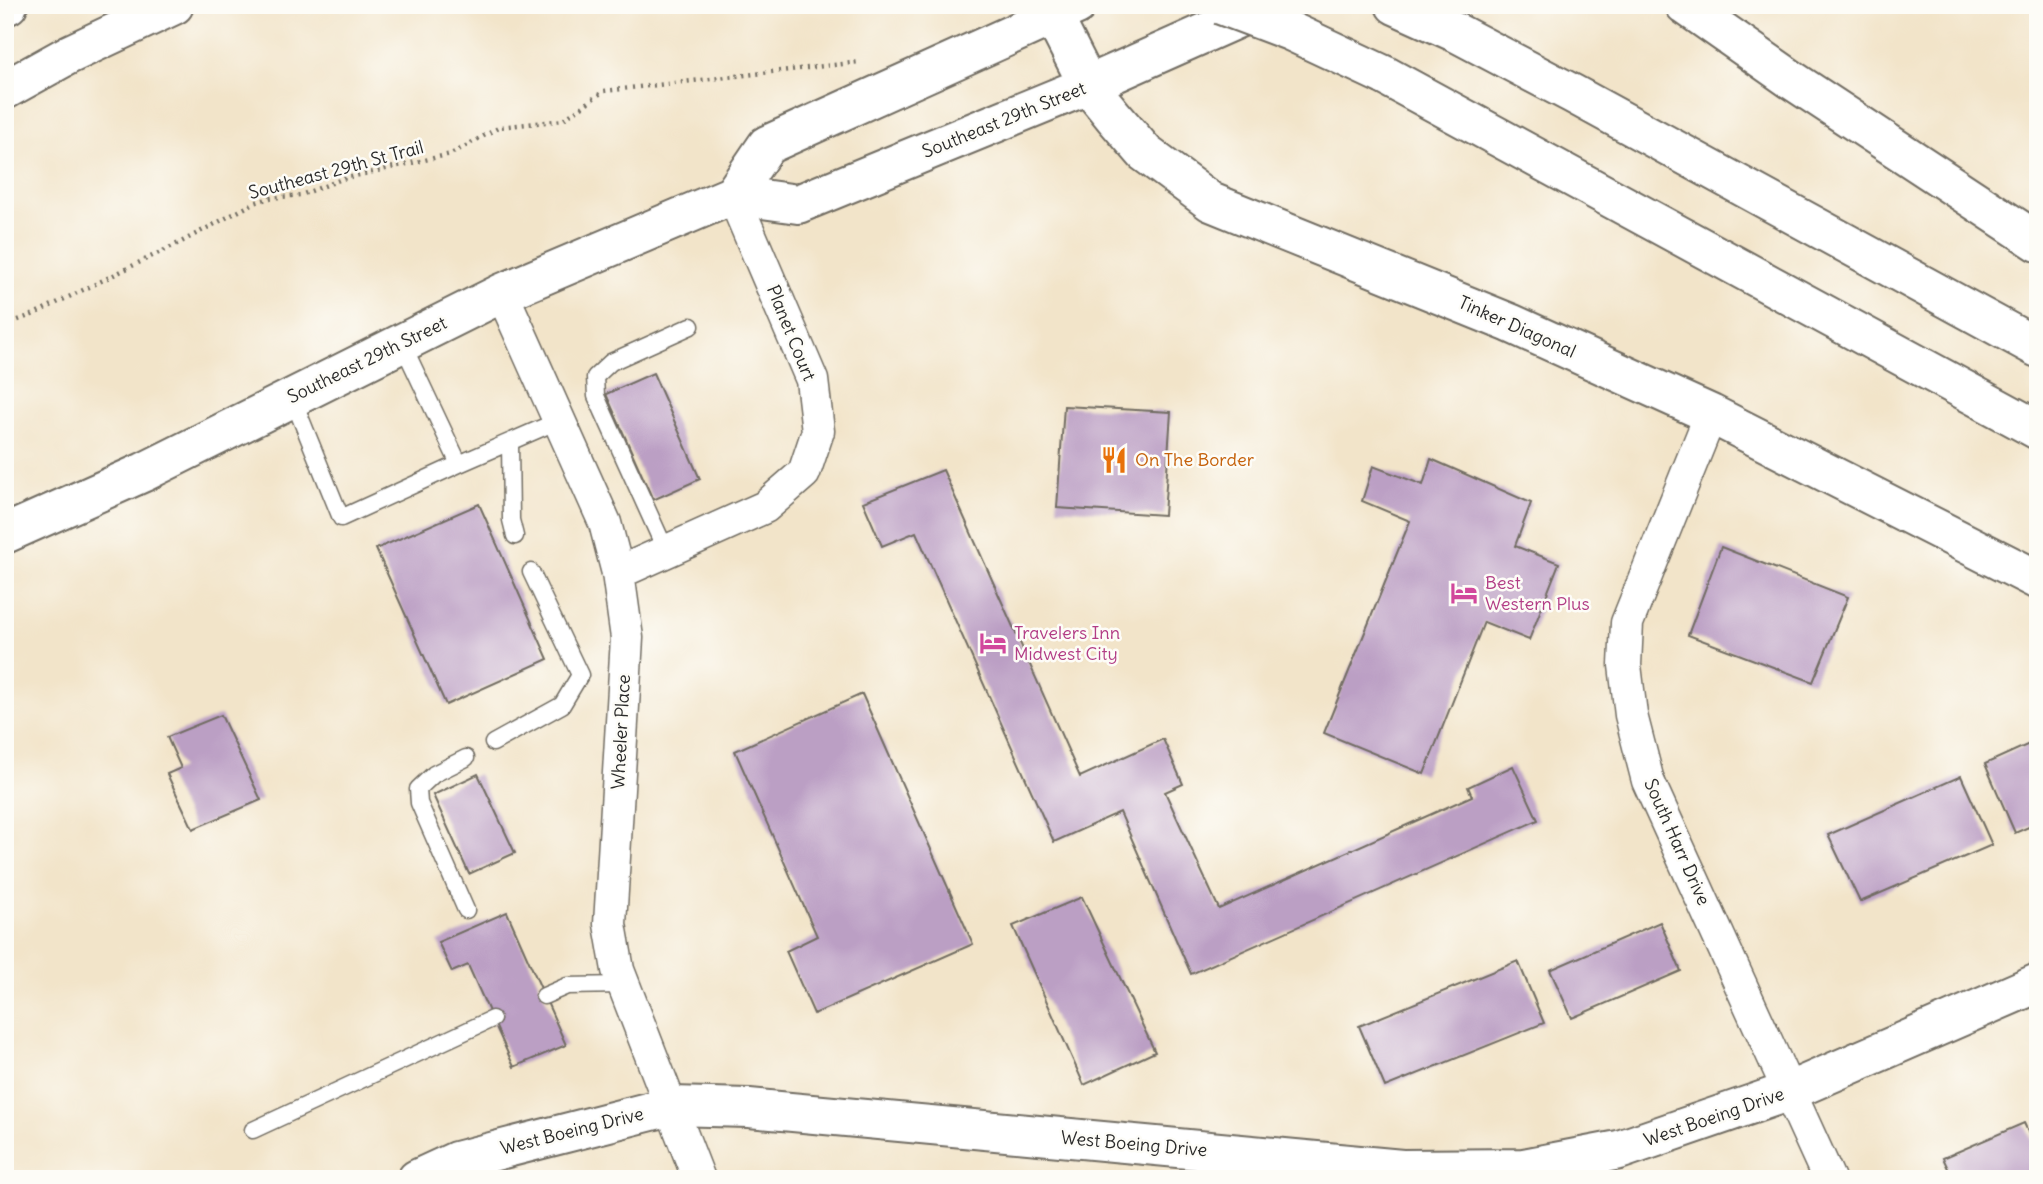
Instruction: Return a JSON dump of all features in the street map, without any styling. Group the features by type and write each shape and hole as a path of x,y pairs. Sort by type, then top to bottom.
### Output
{"main road":[{"path":"5,90 70,54 174,5"},
{"path":"1221,5 1290,31 1384,75 2038,430"},
{"name":"Southeast 29th Street","path":"5,534 144,472 502,293 733,195 798,204 1088,85 1268,5"},
{"path":"1395,5 1457,33 1573,94 2038,348"},
{"path":"1687,6 2038,242"},
{"path":"733,195 767,145 1065,11"},
{"name":"Tinker Diagonal","path":"1065,11 1088,85 1145,152 1211,202 1510,323 1711,414 2038,580"},
{"name":"West Boeing Drive","path":"417,1179 456,1161 671,1106 749,1108 1402,1169 1521,1173 1619,1150 1790,1091 2038,983"}],"street":[{"name":"Planet Court","path":"618,573 765,507 804,473 818,431 812,380 733,195"},
{"name":"Wheeler Place","path":"502,293 605,523 618,573 626,638 610,924 618,970 699,1179"},
{"name":"South Harr Drive","path":"1711,414 1627,623 1626,678 1631,715 1648,781 1829,1179"}],"lane":[{"path":"666,551 596,396 595,377 611,362 691,326"},
{"path":"402,344 459,464"},
{"path":"292,397 341,519 560,421"},
{"path":"510,442 511,520 515,536"},
{"path":"493,743 562,705 580,675 531,572"},
{"path":"466,758 434,774 418,789 419,803 466,911"},
{"path":"544,996 567,985 624,985"},
{"path":"253,1129 492,1019"}],"path":[{"name":"Southeast 29th St Trail","path":"5,325 32,315 254,203 270,198 301,195 342,179 451,154 500,127 563,120 604,91 872,61"}],"building":[{"path":"653,373 700,479 653,500 606,394"},
{"name":"On The Border","path":"1064,406 1171,412 1164,515 1057,508"},
{"name":"Best Western Plus","path":"1431,459 1531,503 1515,546 1559,563 1529,640 1484,622 1424,774 1324,733 1410,521 1362,501 1373,466 1423,485"},
{"name":"Travelers Inn Midwest City","path":"943,470 1080,777 1163,739 1183,784 1165,792 1219,909 1472,796 1468,787 1513,766 1538,820 1191,974 1120,812 1054,842 916,532 882,546 863,502"},
{"path":"479,504 548,659 446,705 376,549"},
{"path":"1721,547 1848,597 1813,682 1688,635"},
{"path":"862,694 973,944 814,1014 786,951 817,936 735,751"},
{"path":"221,715 261,800 193,829 167,774 181,768 167,737"},
{"path":"2038,740 2038,823 2015,833 1985,764"},
{"path":"478,774 515,853 469,874 433,795"},
{"path":"1961,776 1992,845 1860,902 1828,835"},
{"path":"1082,897 1155,1052 1084,1085 1013,926"},
{"path":"507,912 566,1045 514,1067 468,965 452,972 438,942"},
{"path":"1660,922 1681,971 1572,1018 1550,970"},
{"path":"1518,961 1544,1023 1385,1087 1359,1026"},
{"path":"2024,1123 2038,1153 2038,1179 1953,1179 1943,1158"}],"place":[{"name":"On The Border","path":"1114,460"},
{"name":"Best Western Plus","path":"1464,593"},
{"name":"Travelers Inn Midwest City","path":"993,643"}]}
